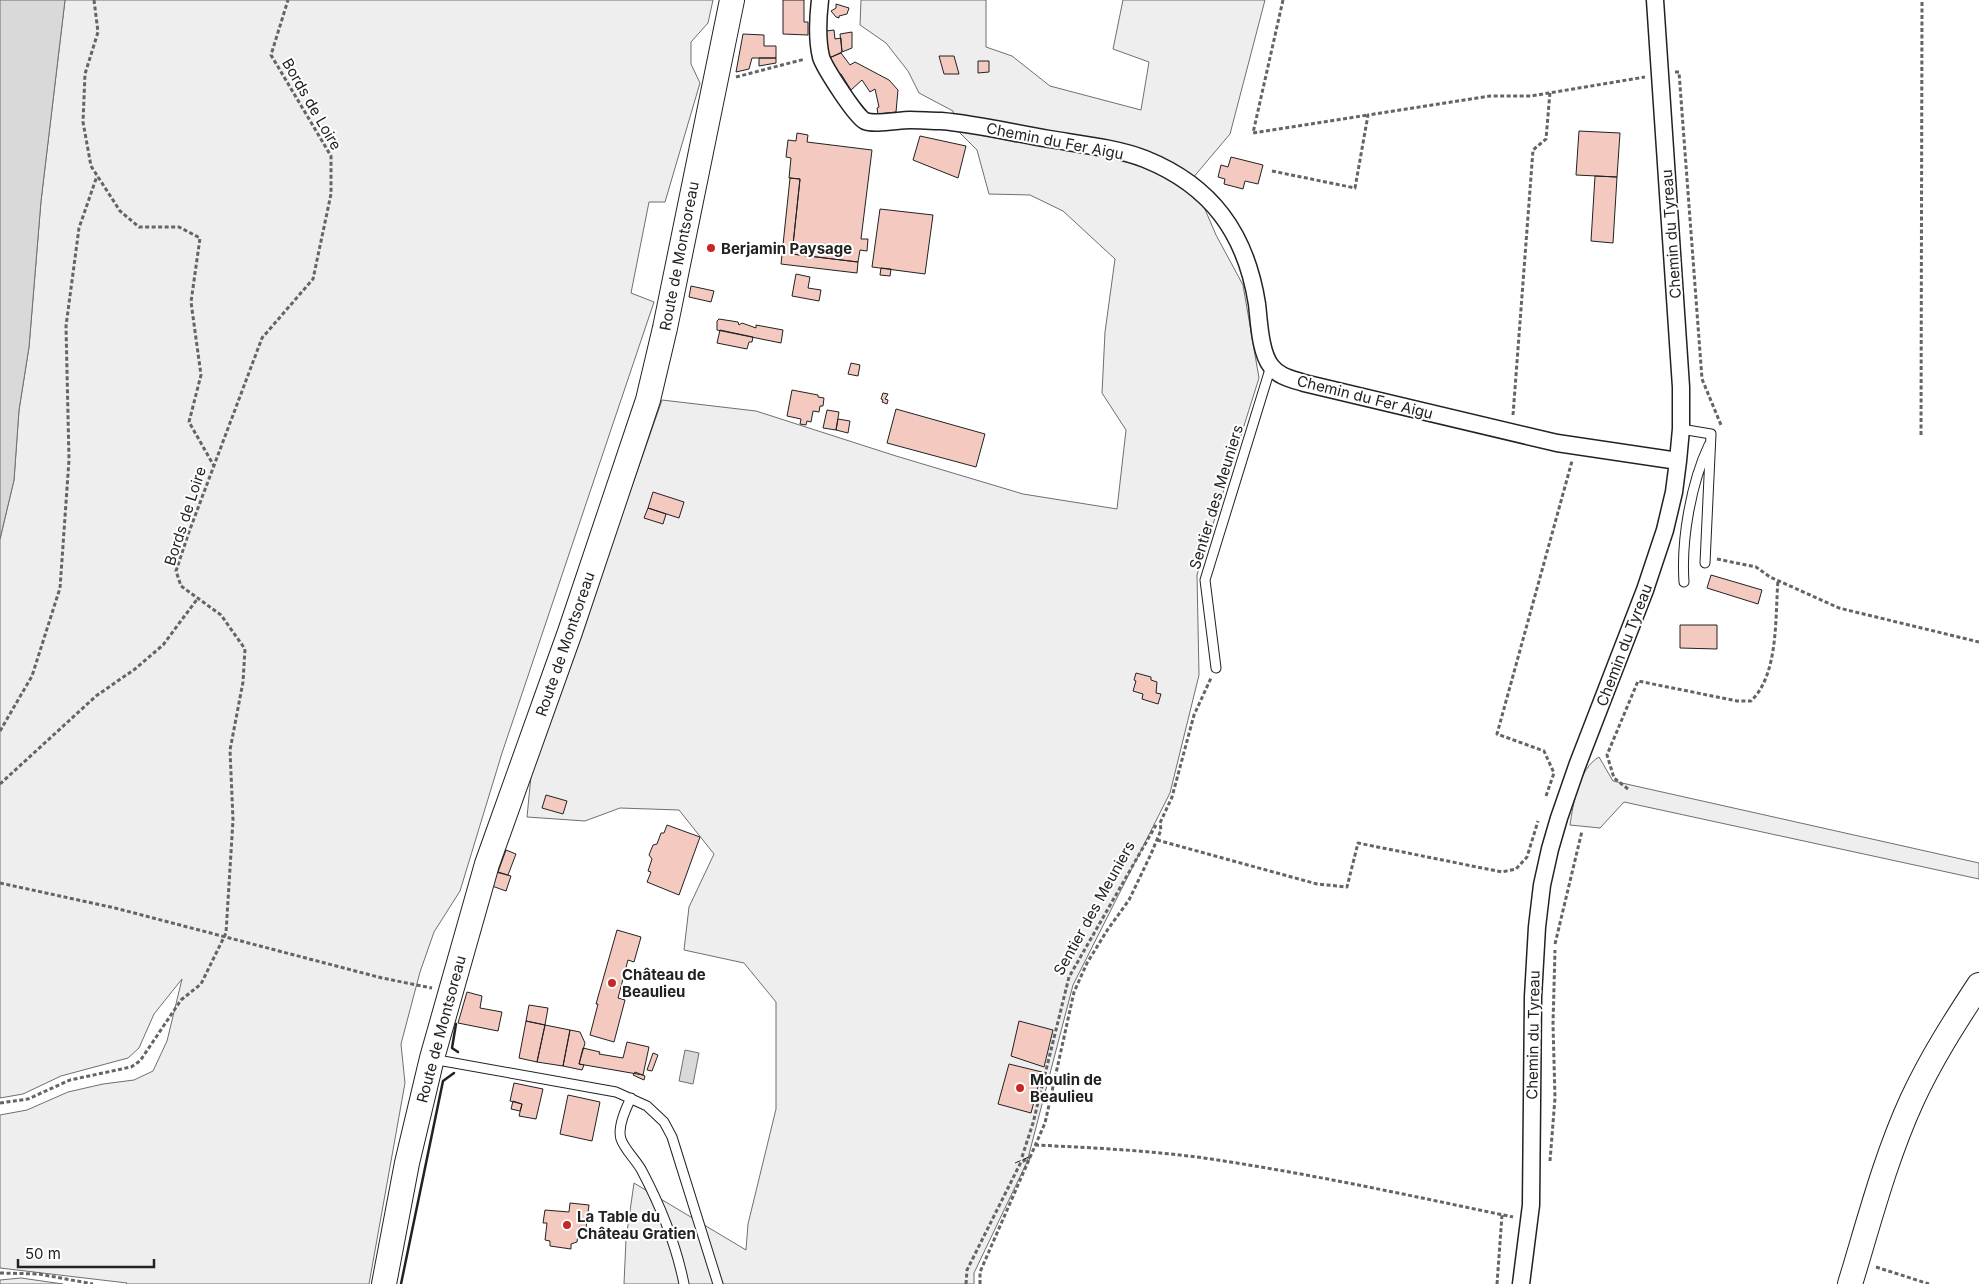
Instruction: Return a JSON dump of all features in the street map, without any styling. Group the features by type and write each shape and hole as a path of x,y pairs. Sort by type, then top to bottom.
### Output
{"main road":[{"name":"Route de Montsoreau","path":"384,1284 407,1164 432,1058 487,864 570,632 648,400 665,328 732,0"},
{"path":"1850,1284 1882,1178 1911,1102 1941,1043 1979,985"}],"street":[{"path":"820,0 820,55"},
{"name":"Chemin du Tyreau","path":"1522,1284 1530,1220 1534,959 1544,876 1559,818 1577,766 1655,560 1672,502 1678,461 1682,387 1656,0"},
{"name":"Chemin du Fer Aigu","path":"820,55 859,118 867,122 911,120 943,122 1070,142 1144,158 1169,170 1189,183 1215,205 1236,234 1251,270 1261,336 1271,366 1281,375 1512,433 1576,446 1678,461"}],"lane":[{"name":"Sentier des Meuniers","path":"1216,668 1205,580 1271,366"},
{"path":"1681,429 1711,434 1709,561"},
{"path":"1684,582 1683,564 1690,514 1700,464 1711,441"},
{"path":"432,1058 616,1092 647,1106 664,1122 679,1154 718,1284"},
{"path":"631,1098 623,1115 621,1138 641,1170 660,1208 673,1242 684,1284"}],"path":[{"path":"94,0 98,32 85,74 83,122 91,166 120,211 139,227 179,227 200,238 191,302 201,375 189,422 214,466"},
{"name":"Bords de Loire","path":"0,1104 28,1099 70,1080 125,1068 140,1061 180,1000 201,984 226,933 233,820 230,750 243,682 244,649 221,615 181,586 176,571 262,338 313,279 331,194 331,156 271,55 288,0"},
{"path":"1283,0 1252,134 1490,96 1531,96 1660,73 1680,72 1702,379 1722,428"},
{"path":"1921,435 1922,0"},
{"path":"716,78 735,77 820,55"},
{"path":"1512,433 1533,150 1546,139 1550,92"},
{"path":"1272,171 1355,188 1368,115"},
{"path":"0,731 32,676 60,588 70,460 66,326 79,228 97,176"},
{"path":"1545,801 1554,773 1544,751 1497,734 1576,446"},
{"path":"1709,561 1756,567 1778,580 1839,608 1979,642"},
{"path":"1628,789 1614,778 1607,755 1638,681 1737,701 1752,701 1760,693 1774,653 1778,580"},
{"path":"0,784 96,696 135,669 162,645 198,598"},
{"path":"980,1284 980,1272 1044,1123 1074,992 1087,964 1108,929 1129,900 1157,840 1161,830 1160,823 1172,797 1194,715 1216,668"},
{"path":"1157,840 1317,884 1347,887 1358,843 1502,872 1516,869 1527,857 1539,820"},
{"name":"Sentier des Meuniers","path":"1022,1157 1033,1123 1069,977 1156,825"},
{"path":"1550,1167 1555,1098 1553,1024 1555,943 1582,831"},
{"path":"0,883 115,908 224,938 382,978 450,993"},
{"path":"1035,1145 1094,1147 1222,1160 1356,1184 1530,1220"},
{"path":"966,1284 967,1270 1021,1162 1030,1158"},
{"path":"1497,1284 1502,1215"},
{"path":"1873,1276 1879,1258"},
{"path":"1876,1267 1929,1284"},
{"path":"0,1273 39,1274 93,1284"}],"shaded area":[{"path":"0,0 65,0 41,201 29,347 19,410 14,480 0,539"},
{"path":"65,0 713,0 708,23 691,42 691,64 700,83 665,202 649,202 631,293 654,302 502,753 460,891 434,932 420,972 401,1044 405,1083 369,1284 126,1284 0,1268 0,1115 27,1110 68,1092 103,1084 134,1080 153,1071 167,1041 182,979 154,1014 139,1048 128,1058 61,1076 23,1094 0,1098 0,539 14,480 19,410 29,347 41,201"},
{"path":"861,0 986,0 986,47 1012,56 1050,86 1141,110 1149,62 1113,49 1123,0 1265,0 1230,134 1192,179 1216,235 1243,285 1259,378 1197,575 1199,675 1170,793 1073,985 1027,1162 974,1273 974,1284 624,1284 626,1239 634,1183 746,1250 748,1224 776,1109 776,1002 744,963 684,950 689,907 714,854 679,810 620,808 585,821 527,817 531,776 662,400 756,411 1023,494 1117,509 1126,430 1102,393 1105,332 1115,259 1063,211 1030,195 989,194 977,150 957,130 953,111 919,93 908,71 886,43 860,25"},
{"path":"1599,757 1613,781 1979,863 1979,879 1624,802 1600,828 1570,825 1578,787 1586,769"},
{"path":"685,1050 699,1053 693,1084 679,1081"},
{"path":"21,1278 63,1284 0,1284 0,1280"}],"building":[{"path":"783,0 804,0 804,22 808,22 808,35 783,34"},
{"path":"836,4 849,8 847,14 839,16 839,18 836,17 831,11 836,8"},
{"path":"834,30 835,39 841,38 842,52 827,59 826,31"},
{"path":"852,32 852,48 842,52 840,34"},
{"path":"743,34 764,35 764,46 776,46 776,58 752,58 749,69 736,72"},
{"path":"841,53 850,65 855,62 889,80 898,90 896,112 878,114 877,108 879,107 875,89 870,92 862,80 851,90 841,74 838,74 827,59"},
{"path":"939,56 954,56 959,74 944,74"},
{"path":"759,58 776,58 776,63 759,66"},
{"path":"978,61 989,61 989,72 978,73"},
{"path":"1579,131 1620,133 1617,177 1576,175"},
{"path":"797,133 808,135 807,142 872,150 861,239 868,239 867,251 860,250 858,262 792,254 800,179 789,178 791,158 786,157 788,140 796,141"},
{"path":"920,136 966,146 958,178 913,160"},
{"path":"1231,157 1263,165 1258,184 1245,181 1243,189 1224,184 1225,179 1218,177 1221,165 1228,167"},
{"path":"1595,176 1617,177 1613,243 1591,241"},
{"path":"790,178 800,179 792,254 858,262 857,273 781,264"},
{"path":"880,209 933,215 925,274 872,267"},
{"path":"881,268 891,269 890,276 880,275"},
{"path":"796,274 810,277 808,288 821,290 819,301 792,296"},
{"path":"691,286 714,291 711,302 689,297"},
{"path":"719,319 738,322 739,325 742,323 756,328 756,325 783,330 781,343 717,330 717,321"},
{"path":"720,330 753,337 752,342 749,342 747,349 717,343"},
{"path":"851,363 860,365 858,376 848,374"},
{"path":"792,390 824,398 823,406 820,406 819,412 813,411 811,422 807,421 806,425 800,424 801,419 787,416"},
{"path":"883,393 888,394 885,399 888,400 887,404 882,402"},
{"path":"896,409 985,434 976,467 887,443"},
{"path":"827,410 839,412 836,430 823,428"},
{"path":"838,419 850,421 848,433 836,430"},
{"path":"653,492 684,502 679,518 648,508"},
{"path":"648,508 666,514 663,524 644,518"},
{"path":"1711,575 1762,590 1758,604 1707,588"},
{"path":"1680,625 1717,625 1717,649 1680,648"},
{"path":"1136,673 1151,677 1151,680 1157,682 1156,693 1161,694 1158,704 1142,699 1143,694 1133,691"},
{"path":"546,795 567,801 563,814 542,808"},
{"path":"667,825 700,837 679,895 647,882 651,872 648,871 652,859 649,855 653,845 657,844 661,833 664,833"},
{"path":"506,850 516,854 508,875 498,872"},
{"path":"496,872 511,876 506,891 492,886"},
{"path":"617,930 641,937 634,962 628,960 618,998 625,1000 614,1042 590,1035 598,1004 596,1004"},
{"path":"467,992 482,996 480,1008 502,1012 498,1031 458,1023"},
{"path":"529,1005 548,1008 545,1025 526,1021"},
{"path":"526,1021 545,1025 537,1062 519,1058"},
{"name":"Moulin de Beaulieu","path":"1019,1021 1053,1030 1044,1067 1011,1056"},
{"path":"545,1025 570,1030 563,1066 537,1062"},
{"path":"570,1030 580,1032 585,1043 579,1064 584,1065 582,1070 563,1066"},
{"path":"627,1042 649,1047 643,1075 579,1064 583,1048 600,1052 599,1054 623,1058"},
{"path":"653,1053 658,1055 652,1071 647,1070"},
{"name":"Moulin de Beaulieu","path":"1009,1064 1042,1072 1031,1113 998,1104"},
{"path":"635,1072 645,1076 644,1080 633,1075"},
{"path":"514,1083 543,1089 536,1119 519,1116 522,1104 510,1101"},
{"path":"568,1095 600,1102 592,1141 560,1134"},
{"path":"513,1101 522,1104 520,1111 511,1109"},
{"name":"La Table du Château Gratien","path":"570,1203 589,1205 586,1228 579,1227 577,1242 571,1244 571,1249 550,1246 550,1241 545,1240 547,1223 543,1223 545,1210 569,1212"}],"fence":[{"path":"1015,1163 1029,1157"}],"wall":[{"path":"456,1024 452,1048 458,1052"},
{"path":"401,1284 443,1081 454,1073"}],"place":[{"name":"Berjamin Paysage","path":"711,248"},
{"name":"Château de Beaulieu","path":"612,983"},
{"name":"Moulin de Beaulieu","path":"1020,1088"},
{"name":"La Table du Château Gratien","path":"567,1225"}]}
